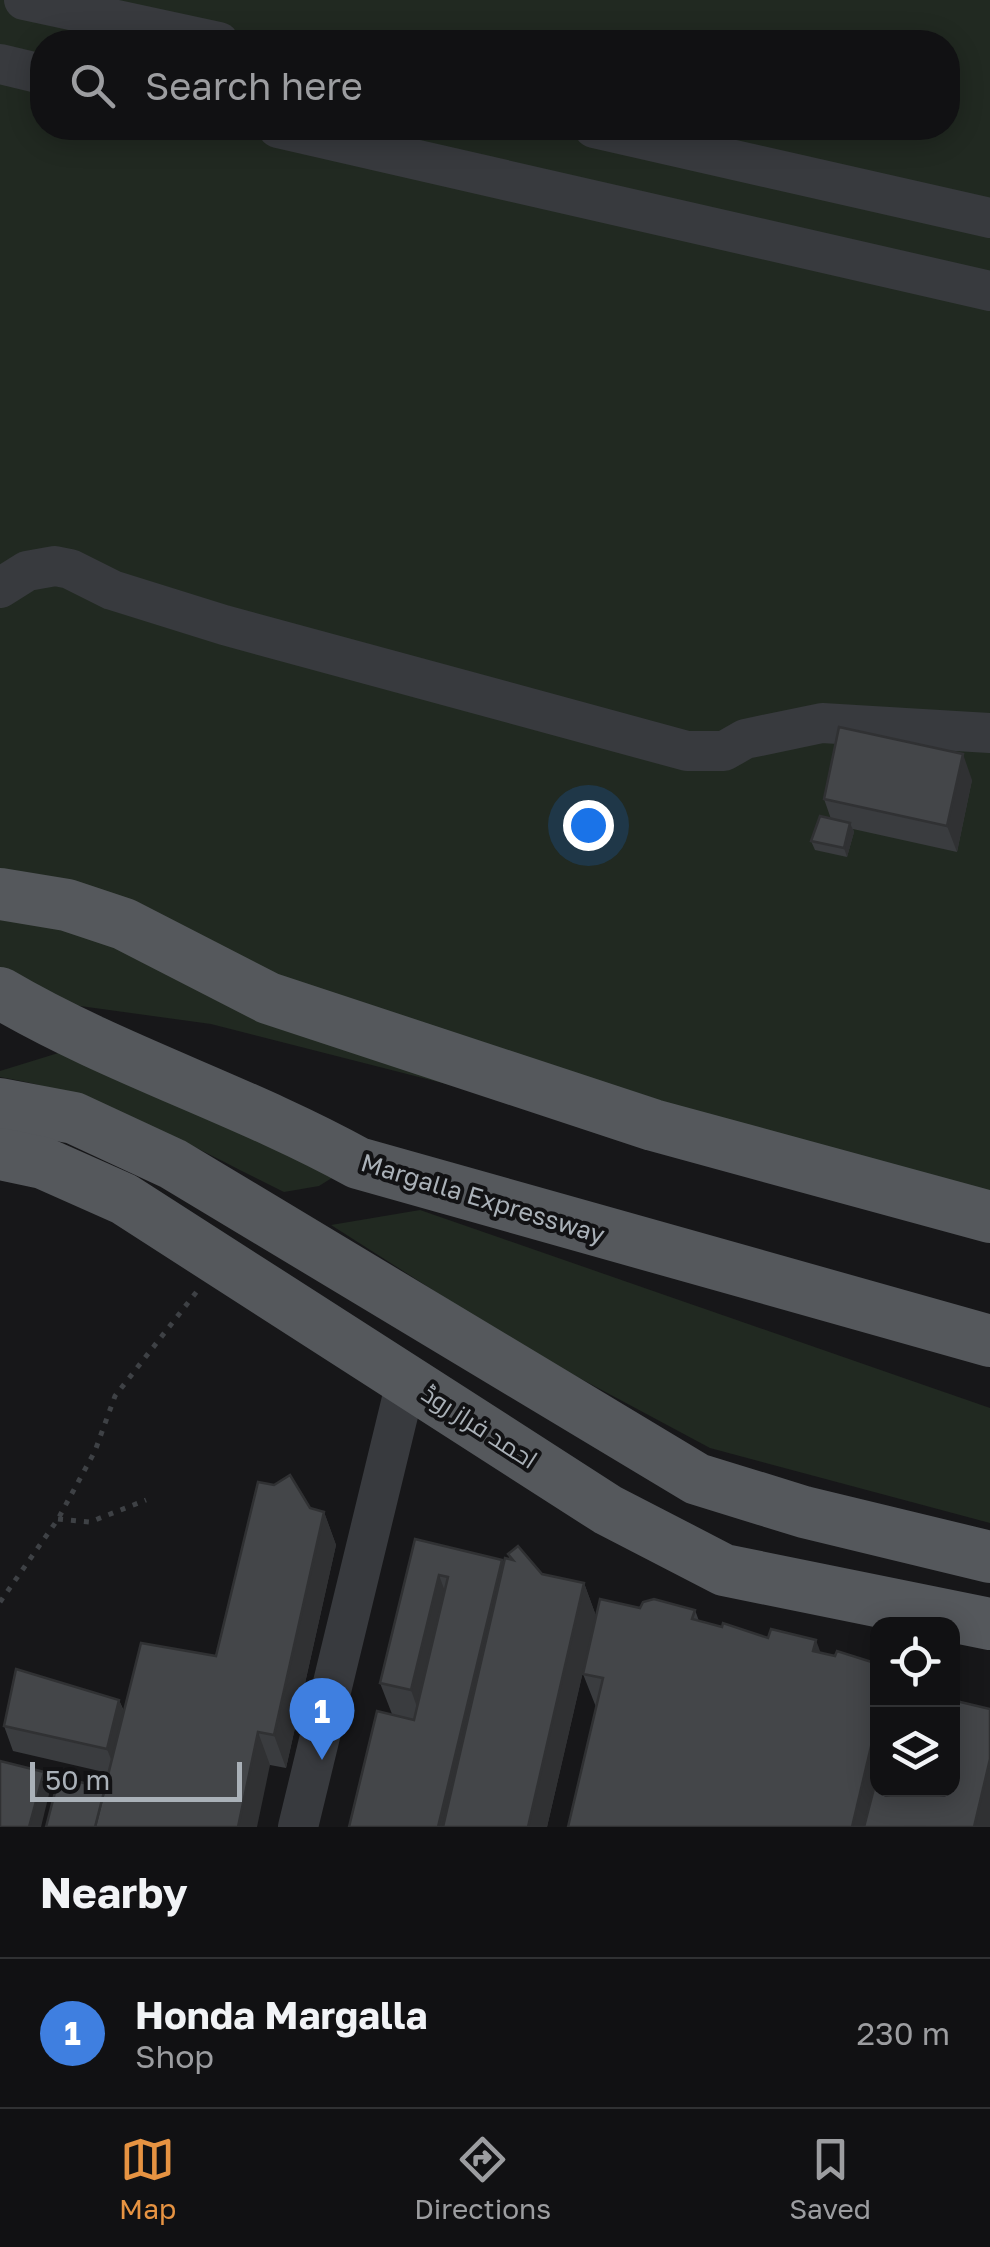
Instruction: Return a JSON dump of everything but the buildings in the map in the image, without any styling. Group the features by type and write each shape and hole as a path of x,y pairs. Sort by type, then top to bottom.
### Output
{"main road":[{"path":"0,894 67,905 124,924 268,998 653,1125 990,1217"},
{"name":"Margalla Expressway","path":"0,993 53,1024 292,1126 358,1163 990,1341"},
{"path":"0,1104 74,1118 173,1164 697,1479 804,1512 990,1556"},
{"name":"احمد فراز روڈ","path":"0,1154 43,1163 124,1199 608,1510 724,1570 990,1624"}],"street":[{"path":"24,0 163,30"},
{"path":"0,64 30,71"},
{"path":"330,140 990,291"},
{"path":"647,140 990,218"},
{"path":"0,588 27,571 55,566 70,568 112,590 194,616 687,751 724,750 745,740 822,723 990,733"},
{"path":"298,1827 407,1378"}],"path":[{"path":"0,1602 58,1519 95,1452 114,1396 222,1262"},
{"path":"58,1519 90,1522 146,1500"}],"shaded area":[{"path":"0,0 990,0 990,1216 831,1182 211,1024 0,995"},
{"path":"68,1050 335,1176 319,1186 284,1192 111,1109 0,1077 0,1071"},
{"path":"420,1210 990,1408 990,1523 710,1448 527,1350 331,1225"}],"place":[{"name":"Honda Margalla","path":"322,1760"}]}
